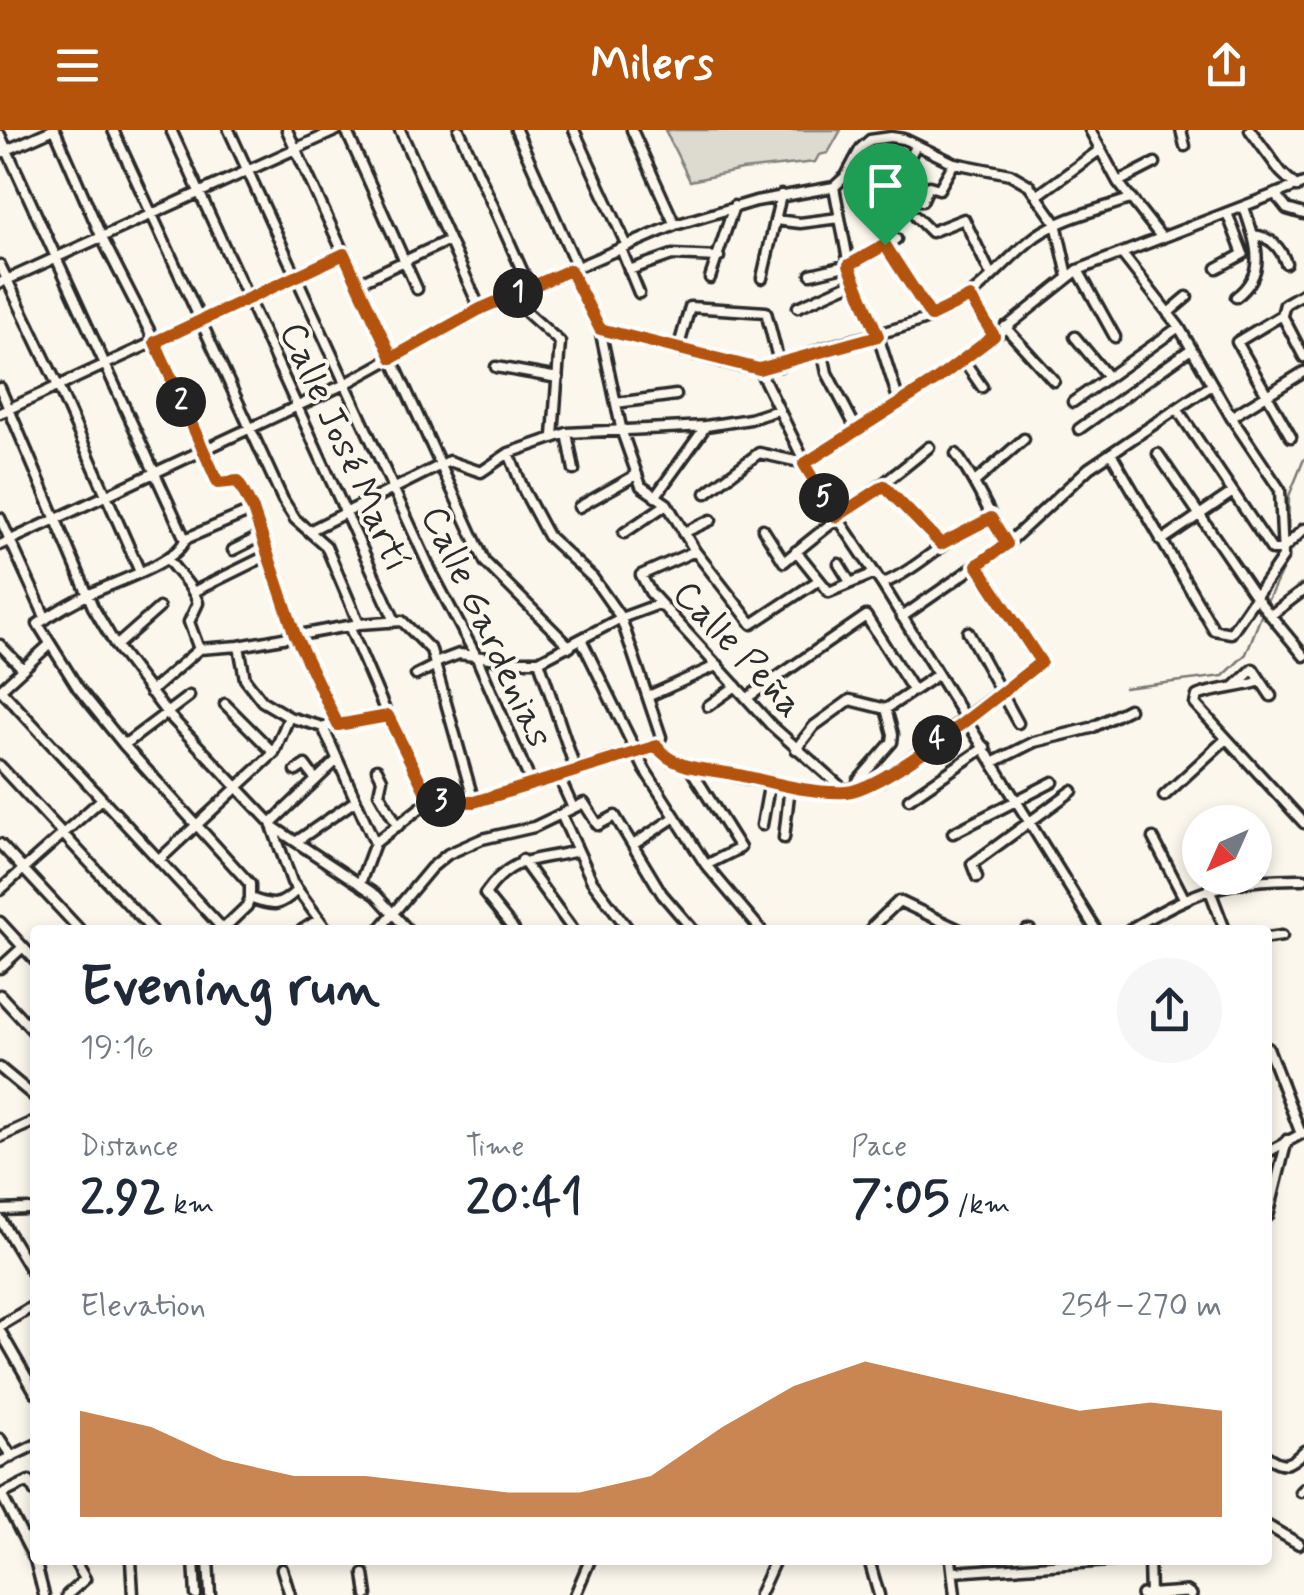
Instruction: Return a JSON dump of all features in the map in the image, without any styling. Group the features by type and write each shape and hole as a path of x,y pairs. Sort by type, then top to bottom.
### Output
{"street":[{"path":"4,152 54,130 218,483 238,481 253,510 295,635 338,725"},
{"path":"112,130 283,500 332,556 360,624"},
{"name":"Calle José Martí","path":"171,130 399,621 430,650 436,664"},
{"name":"Calle Gardenias","path":"229,130 432,573 476,656 532,785"},
{"path":"287,130 484,562 570,647"},
{"path":"3,282 337,130"},
{"path":"346,130 417,289"},
{"path":"400,130 480,309"},
{"path":"458,130 530,288"},
{"path":"516,130 600,329 622,432 641,486 667,504 695,551 752,624 819,580"},
{"path":"574,130 624,247 639,294"},
{"path":"632,130 675,225"},
{"path":"1092,130 1118,182 1162,238"},
{"path":"1181,130 1185,146"},
{"path":"1250,130 1281,172 1300,185"},
{"path":"0,135 4,152 106,365 184,544"},
{"path":"0,545 346,383 480,309 675,225 780,195 834,188 872,135 916,145 954,163 1010,174 1029,185 1056,223 1073,273 1115,336"},
{"path":"891,191 916,145"},
{"path":"1038,195 1101,149"},
{"path":"1118,182 1156,162"},
{"path":"922,201 929,186 939,188 954,163"},
{"path":"706,492 759,453 804,464 964,361 1073,273 1300,185"},
{"path":"834,188 854,282 878,336 899,402"},
{"path":"762,278 780,195"},
{"path":"1276,195 1287,209 1304,214"},
{"path":"600,329 759,369 780,366 931,316 970,297 1056,223 1130,199"},
{"path":"710,278 734,206"},
{"path":"1236,296 1247,288 1257,270 1254,235 1244,207"},
{"path":"1217,268 1243,254 1227,213"},
{"path":"916,217 931,232 964,219 991,275"},
{"path":"775,220 800,223 840,218"},
{"path":"1254,235 1265,236 1274,243 1286,263"},
{"path":"811,274 849,265 896,239"},
{"path":"358,284 449,240"},
{"path":"885,245 931,316"},
{"path":"0,413 344,254"},
{"path":"1111,454 1214,630 1231,633 1280,564 1284,548 1280,490 1179,327 1122,254"},
{"path":"629,270 672,255 718,256"},
{"path":"0,265 3,282 58,386 140,572"},
{"path":"798,307 854,282"},
{"path":"1304,293 1285,304 1282,315 1304,357"},
{"path":"514,294 522,309 560,342 552,436"},
{"path":"970,297 994,336"},
{"path":"1168,312 1187,297"},
{"path":"678,349 690,307 766,312 780,366"},
{"path":"1282,315 1237,342 1291,436"},
{"path":"1006,326 1054,382"},
{"path":"1073,402 1179,327"},
{"path":"1076,338 1108,377"},
{"path":"822,349 827,372 856,428"},
{"path":"1078,429 1190,349"},
{"path":"964,361 982,387"},
{"path":"496,367 558,378"},
{"path":"759,369 804,464 1093,925"},
{"path":"1231,416 1304,372"},
{"path":"902,617 1007,544 1070,484 1212,385"},
{"path":"0,388 93,607 150,692 271,825 360,884 404,925"},
{"path":"616,403 676,396"},
{"path":"1177,409 1272,550 1284,548 1304,529"},
{"path":"309,531 449,461 481,472 509,453 552,436 706,426 778,410"},
{"path":"655,497 706,426"},
{"path":"567,433 574,470"},
{"path":"976,481 1024,439"},
{"path":"763,530 784,562 836,517 884,486 929,448"},
{"path":"509,453 524,492 548,536 593,578 621,618 661,737 657,746"},
{"path":"956,454 976,481 1007,544"},
{"path":"1158,454 1256,597 1304,656"},
{"path":"579,507 636,476"},
{"path":"884,486 941,544"},
{"path":"1162,541 1233,492"},
{"path":"624,533 667,504"},
{"path":"227,925 247,906 250,884 124,745 49,646 38,624 253,510"},
{"path":"0,518 46,618"},
{"path":"882,584 915,568 941,544 991,518"},
{"path":"683,533 711,520"},
{"path":"233,550 262,536"},
{"name":"Calle Peña","path":"695,551 641,576 659,604 796,750 852,791"},
{"path":"796,551 829,592 875,573"},
{"path":"195,591 268,555"},
{"path":"167,558 195,591 198,603 188,622 199,649"},
{"path":"839,564 850,582"},
{"path":"657,746 671,760 688,766 790,786 852,791 882,780 1041,662 977,565"},
{"path":"1269,612 1304,590"},
{"path":"416,675 459,654 539,661 621,618 659,604"},
{"path":"116,646 159,608"},
{"path":"747,698 866,616 914,690"},
{"path":"150,692 199,649 399,621"},
{"path":"349,626 430,801"},
{"path":"968,632 1018,723"},
{"path":"582,640 634,751 706,865 758,925"},
{"path":"0,645 23,670"},
{"path":"49,646 0,690 218,925"},
{"path":"239,646 245,679 262,702 290,717 323,726 388,716"},
{"path":"539,661 576,771"},
{"path":"436,664 474,802"},
{"path":"649,696 718,665"},
{"path":"1231,690 1253,669 1271,696"},
{"path":"886,710 937,675"},
{"path":"1262,682 1204,692 1197,696 1195,704 1304,824"},
{"path":"708,706 736,686"},
{"path":"124,745 189,696"},
{"path":"796,750 814,726 850,700 886,710"},
{"path":"225,704 274,754"},
{"path":"994,762 1034,742 1091,728 1129,709"},
{"path":"852,791 892,742 886,710"},
{"path":"159,860 274,754 290,717"},
{"path":"323,726 375,843"},
{"path":"1164,796 1226,739"},
{"path":"908,799 982,743"},
{"path":"360,884 375,843 430,801 474,802 657,746"},
{"path":"271,825 337,760"},
{"path":"296,770 306,765 316,780"},
{"path":"0,766 147,925"},
{"path":"688,766 740,848 706,865"},
{"path":"377,769 382,779 379,794 398,826"},
{"path":"559,777 573,808"},
{"path":"762,825 770,781"},
{"path":"953,833 1053,782"},
{"path":"784,838 790,786"},
{"path":"977,876 972,864 1072,791"},
{"path":"0,890 102,798"},
{"path":"297,842 355,801"},
{"path":"384,925 431,868 448,854 482,839 534,827 584,803 598,825 615,816 664,897 688,925"},
{"path":"561,814 592,881 625,925"},
{"path":"633,845 675,817"},
{"path":"271,825 297,890 322,925"},
{"path":"1153,838 1184,898"},
{"path":"0,844 75,925"},
{"path":"510,925 485,894 508,868 522,860 577,851"},
{"path":"522,860 568,925"},
{"path":"1272,878 1304,880"},
{"path":"250,898 273,907 284,903 297,890"},
{"path":"1138,925 1192,895"},
{"path":"1212,895 1222,925"},
{"path":"874,925 899,901 949,925"},
{"path":"310,925 318,920"},
{"path":"0,922 30,955"},
{"path":"1272,937 1282,936"},
{"path":"0,968 23,947"},
{"path":"0,995 30,1028"},
{"path":"1272,1059 1302,1134 1272,1149"},
{"path":"0,1068 30,1093"},
{"path":"1272,1086 1280,1082"},
{"path":"1,1136 30,1124"},
{"path":"1272,1200 1287,1140"},
{"path":"0,1210 28,1209"},
{"path":"0,1219 30,1269"},
{"path":"30,1308 0,1329 30,1376"},
{"path":"0,1439 12,1456"},
{"path":"0,1462 30,1447"},
{"path":"1272,1460 1281,1466 1288,1465 1304,1451"},
{"path":"30,1484 0,1494 30,1551"},
{"path":"1272,1528 1299,1544"},
{"path":"36,1565 44,1595"},
{"path":"67,1595 86,1579 77,1565"},
{"path":"131,1565 133,1595"},
{"path":"194,1565 196,1595"},
{"path":"210,1565 210,1595"},
{"path":"575,1595 588,1565"},
{"path":"759,1595 773,1565"},
{"path":"870,1565 879,1595"},
{"path":"952,1565 955,1595"},
{"path":"953,1572 1052,1565"},
{"path":"1149,1565 1146,1595 1189,1594"},
{"path":"282,1569 290,1595"},
{"path":"364,1574 367,1595"}],"shaded area":[{"path":"665,130 841,130 828,153 819,155 815,162 742,170 690,181"}],"waterway":[{"path":"1288,539 1289,496 1304,459"},
{"path":"1266,604 1288,558 1288,547"},
{"path":"1124,688 1223,676 1246,654 1263,611"}],"route":[{"path":"885,245 931,316 970,297 994,336 936,380 804,464 836,517 884,486 941,544 991,518 1007,544 977,565 1041,662 882,780 846,792 826,792 688,766 663,755 657,746 474,802 430,801 388,716 338,725 295,635 253,510 238,481 218,483 155,342 344,254 392,358 480,309 570,270 600,329 740,366 769,368 822,349 878,336 849,265 885,245"}]}
